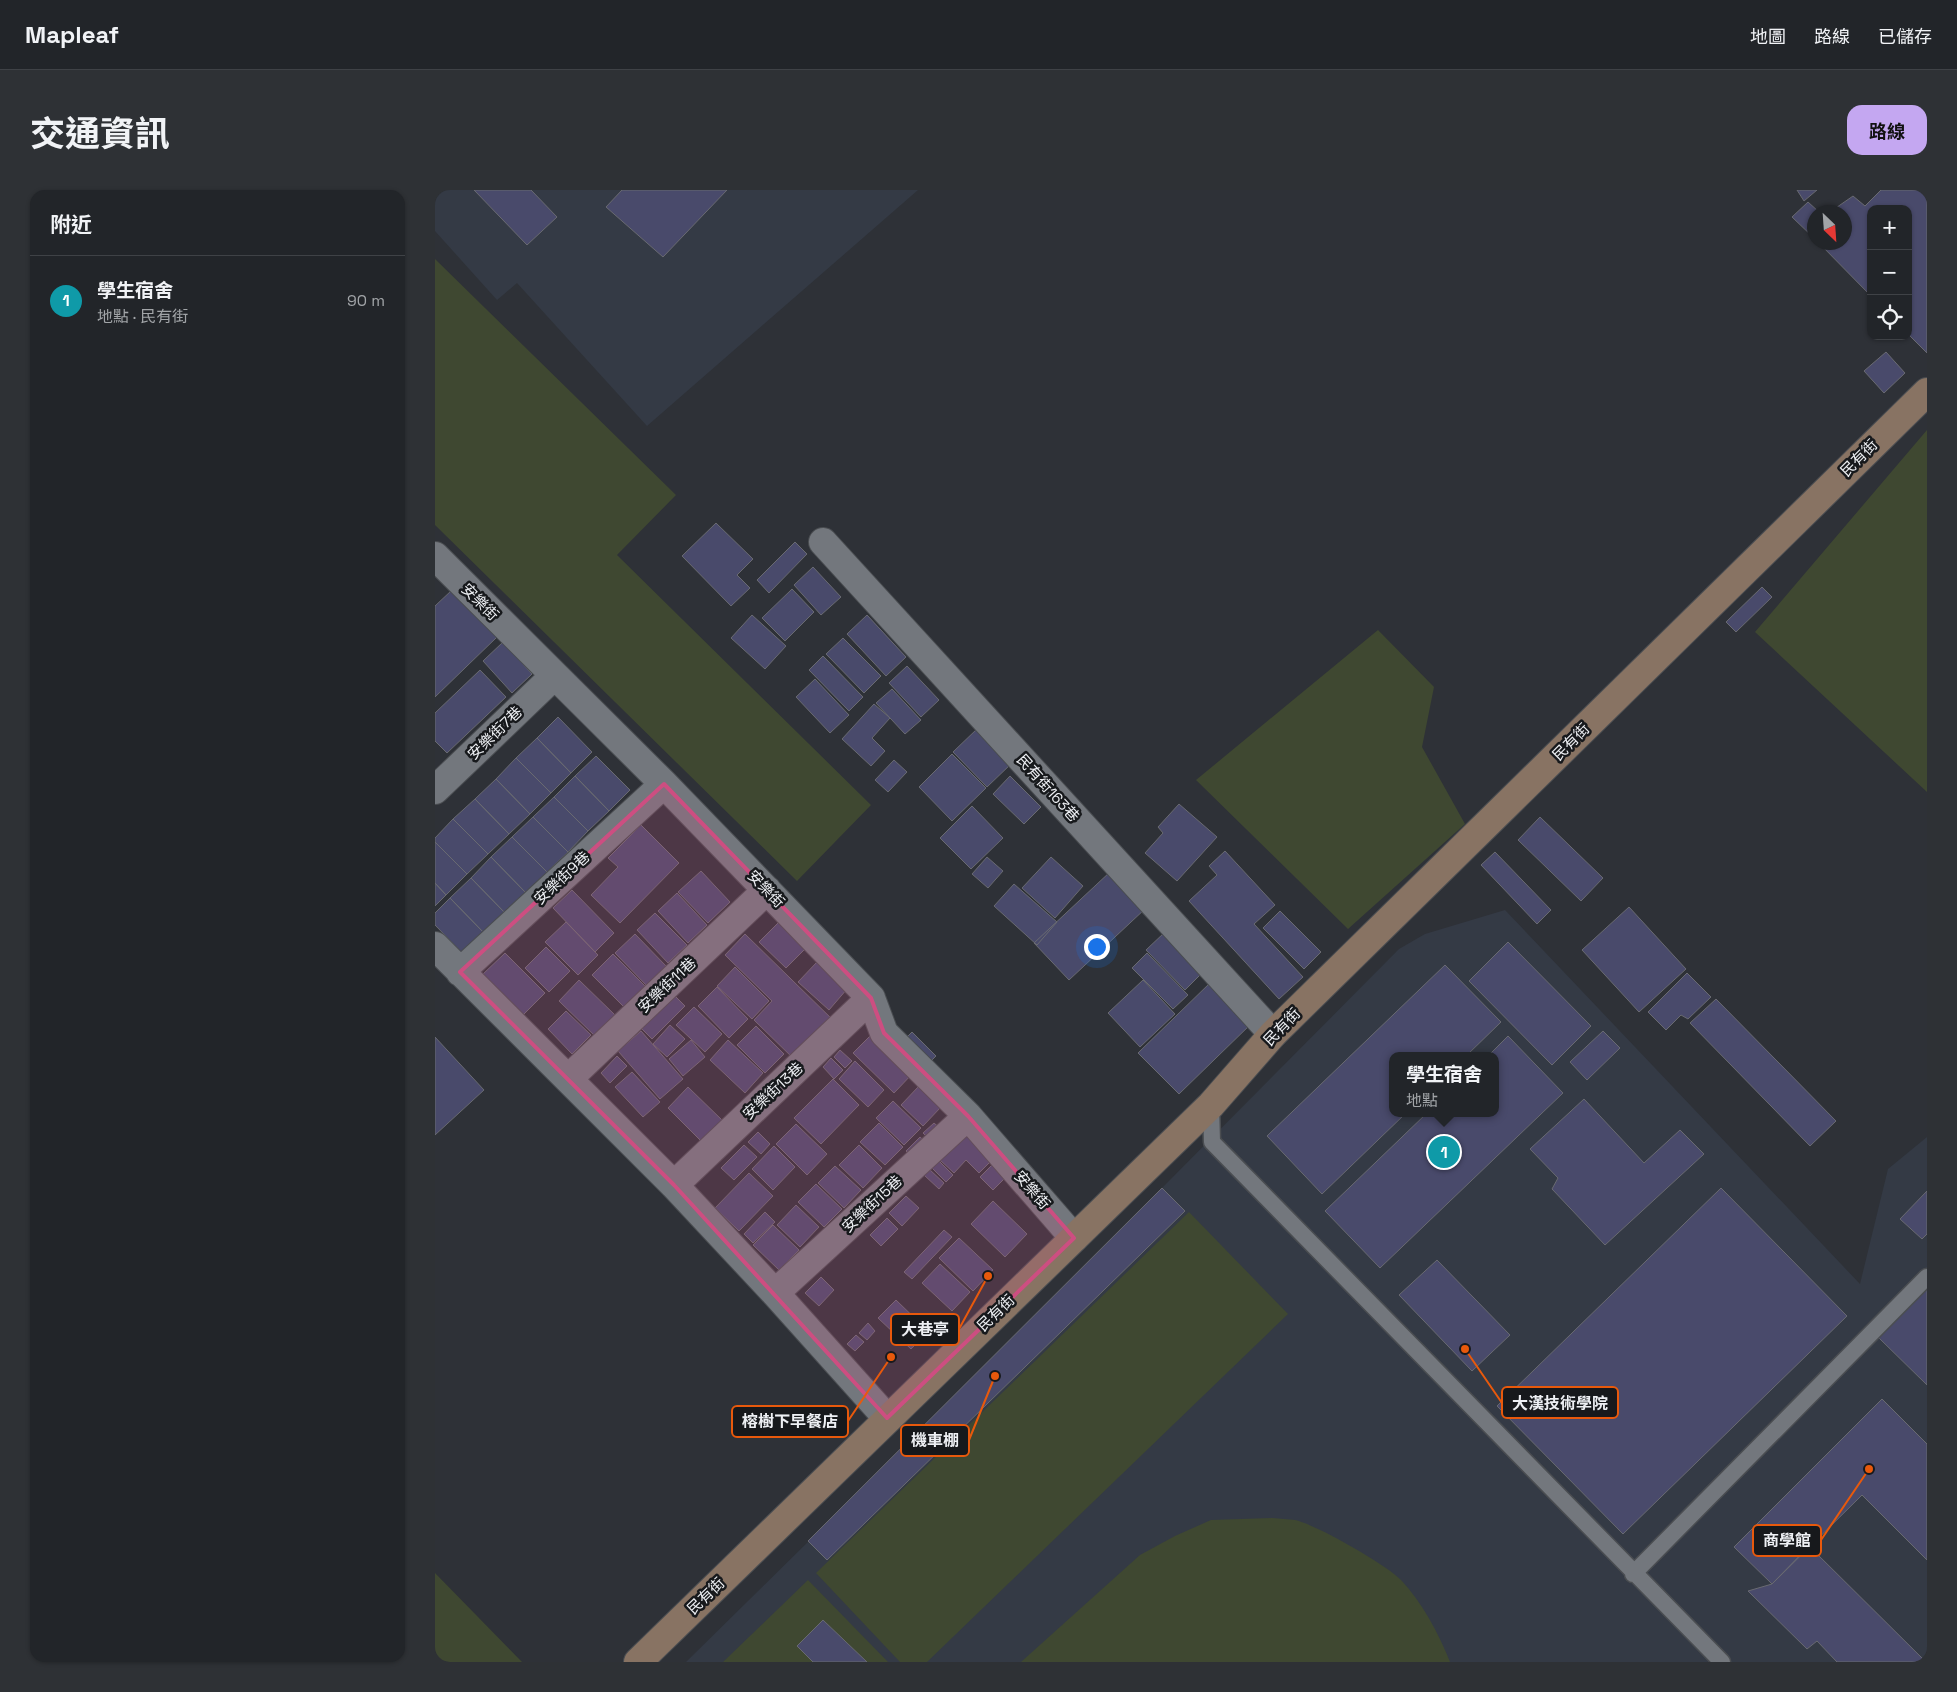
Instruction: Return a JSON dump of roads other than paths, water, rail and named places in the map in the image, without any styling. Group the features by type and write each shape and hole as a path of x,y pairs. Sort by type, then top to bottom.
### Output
{"street":[{"name":"民有街","path":"638,1662 1211,1105 1273,1034 1927,392"},
{"name":"民有街163巷","path":"823,542 1273,1034"},
{"name":"安樂街","path":"439,568 554,676 664,784 871,998 884,1033 968,1116 1074,1238"},
{"name":"安樂街7巷","path":"435,790 554,676"},
{"name":"安樂街9巷","path":"461,972 664,784"},
{"name":"安樂街11巷","path":"568,1079 767,890"},
{"path":"435,946 674,1185 775,1293 887,1418"},
{"name":"安樂街13巷","path":"674,1185 871,998"},
{"name":"安樂街15巷","path":"775,1293 968,1116"}],"lane":[{"path":"1211,1105 1212,1142 1633,1574 1722,1662"},
{"path":"1633,1574 1927,1277"}],"place":[{"name":"學生宿舍","path":"1444,1152"},
{"name":"大巷亭","path":"988,1276"},
{"name":"大漢技術學院","path":"1465,1349"},
{"name":"榕樹下早餐店","path":"891,1357"},
{"name":"機車棚","path":"995,1376"},
{"name":"商學館","path":"1869,1469"}]}
